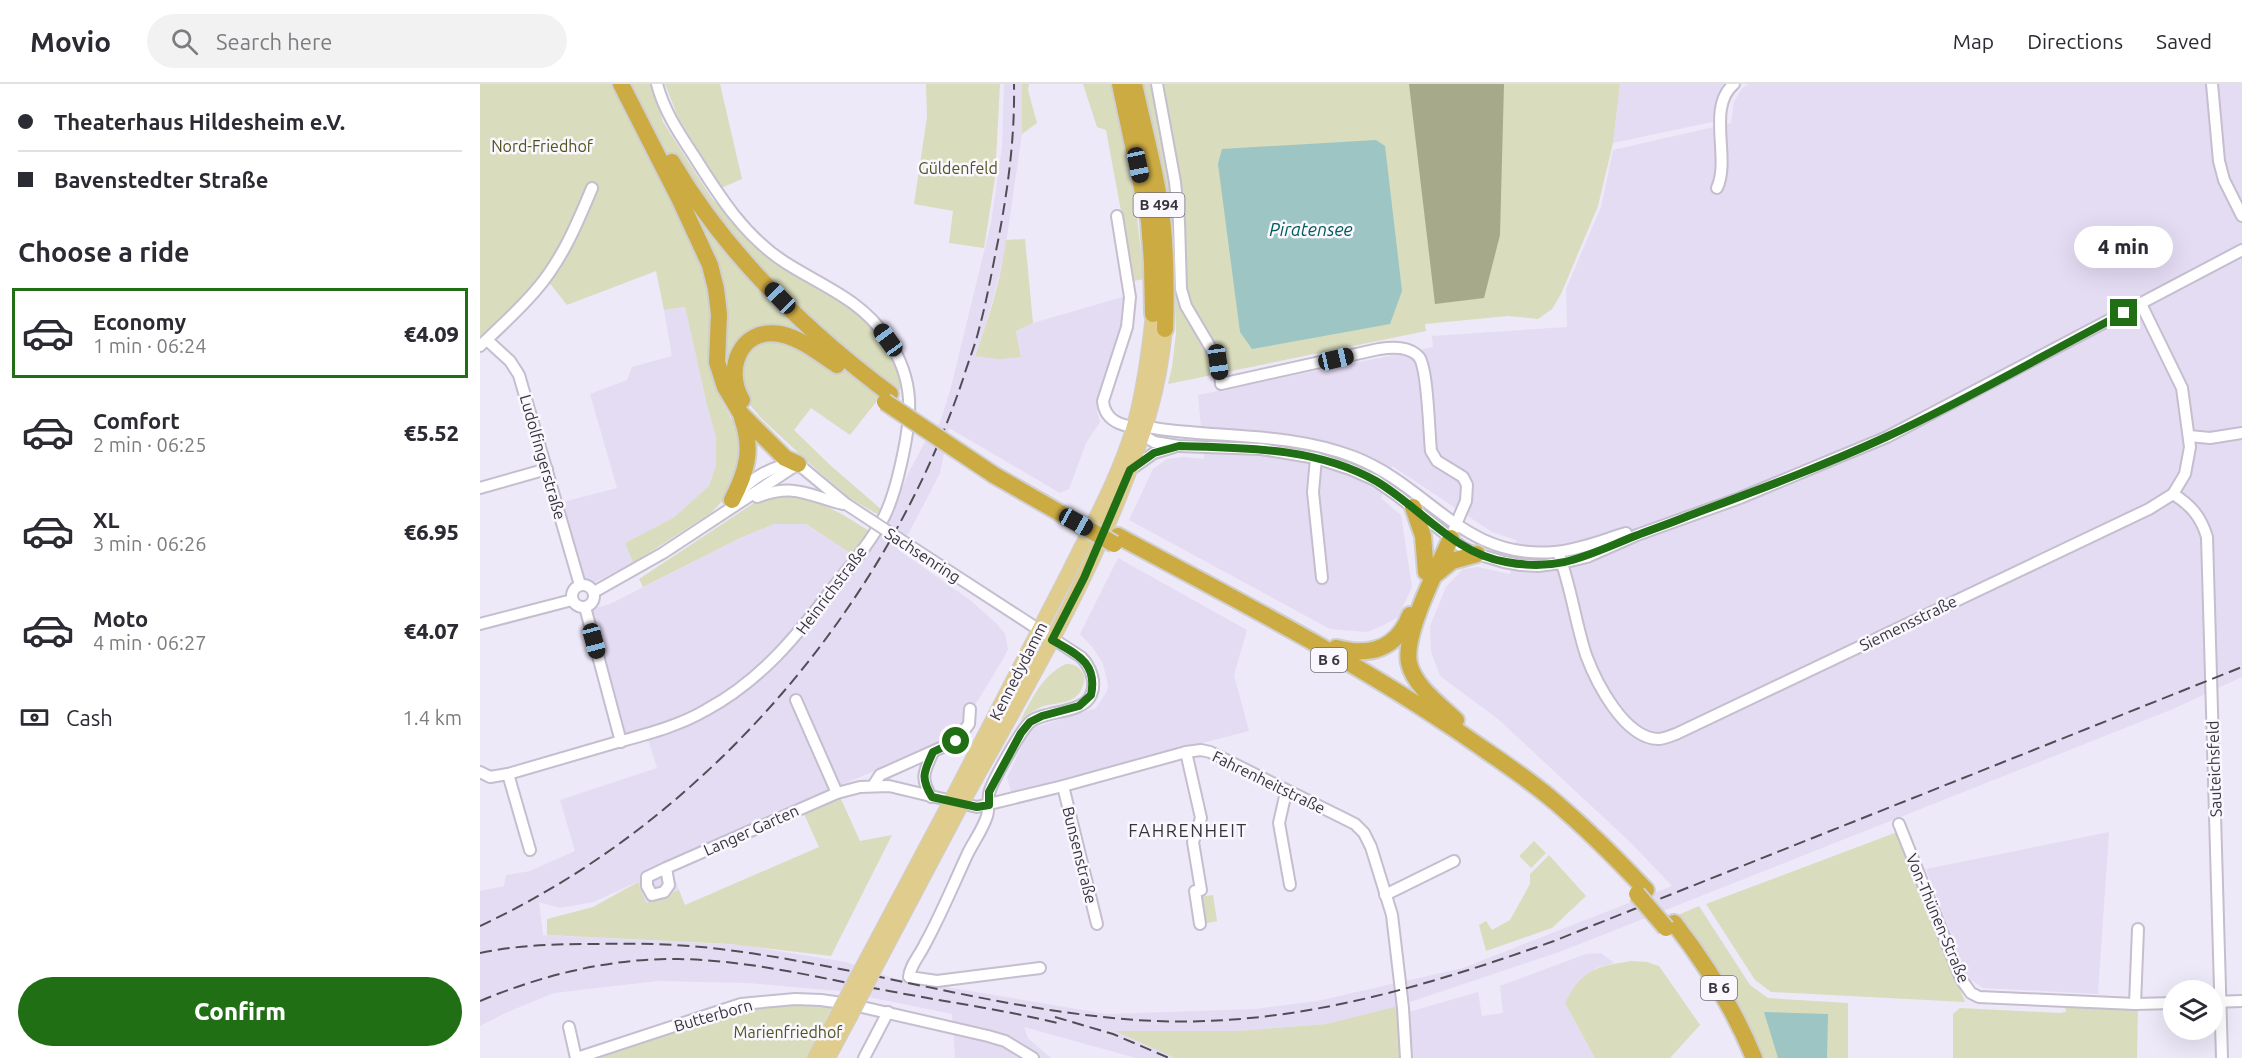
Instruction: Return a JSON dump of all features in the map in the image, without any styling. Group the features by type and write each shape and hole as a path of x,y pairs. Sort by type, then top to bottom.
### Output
{"highway":[{"name":"B 6","path":"621,84 650,134 706,213 741,257 821,337 887,398"},
{"name":"B 6","path":"631,84 666,172 701,223 780,312 837,365 1116,540 1354,675 1536,792 1641,892 1689,943 1727,1001 1754,1058"},
{"name":"B 494","path":"1120,84 1149,221 1153,314"},
{"name":"B 494","path":"1134,84 1155,180 1162,226 1166,268 1165,328"},
{"path":"666,172 710,265 718,307 719,371 729,396 741,414 785,458 798,464"},
{"path":"798,464 782,442 740,397 734,378 737,357 745,344 752,339 764,334 777,333 793,338 837,365"},
{"path":"736,502 749,455 748,437 741,414"},
{"path":"1413,507 1423,536 1431,573 1412,634 1409,653 1413,672 1441,707 1516,771"},
{"path":"1315,642 1358,653 1389,644 1408,620 1450,531"},
{"name":"B 6","path":"1116,540 1315,642 1409,698 1516,771 1536,792"},
{"path":"1431,573 1452,561 1477,554"},
{"name":"B 6","path":"1670,925 1706,983 1744,1058"}],"main road":[{"name":"Kennedydamm","path":"960,796 1038,631 1130,470 1141,430 1139,404 1148,362 1153,314"},
{"name":"B 494","path":"1141,430 1158,385 1165,328"},
{"name":"Kennedydamm","path":"815,1058 844,1015 951,812 1052,640 1084,578 1105,514 1141,430"},
{"name":"Kennedydamm","path":"828,1058 844,1015"}],"street":[{"name":"Heinrichstraße","path":"480,772 490,777 508,774 679,723 705,711 747,683 781,653 857,558 884,517 898,478 907,441 910,394 901,364 880,328 848,299 772,254 739,222 719,196 670,119 657,84"},
{"path":"1157,84 1176,192 1181,289 1186,306 1218,362 1221,384 1379,349 1405,348 1415,353 1424,366 1431,451 1437,461 1463,477 1467,485 1466,501 1450,531"},
{"path":"1717,188 1723,167 1718,122 1727,90 1734,84"},
{"path":"2212,84 2221,169 2242,216"},
{"path":"483,343 537,290 554,266 570,240 592,188"},
{"path":"1117,216 1130,297 1127,327 1103,405 1106,414 1111,419 1141,430 1263,436 1319,446 1355,457 1404,485 1450,531 1477,554 1504,562 1539,566 1670,516 1707,509 1791,478 1887,437 2242,250"},
{"path":"2141,304 2181,388 2190,447 2185,474 2173,494"},
{"name":"Ludolfingerstraße","path":"483,343 510,361 519,375 580,585"},
{"path":"1141,430 1154,442 1179,446 1261,449 1316,458 1375,480 1450,531 1508,550 1560,558"},
{"path":"2189,436 2210,438 2242,433"},
{"path":"1130,470 1154,453 1179,446"},
{"path":"1316,458 1313,492 1322,578"},
{"path":"594,592 663,553 714,519 736,502 750,482 780,465 798,464"},
{"name":"Sachsenring","path":"798,464 846,504 872,522 1088,664 1092,674 1091,695 1079,706 1042,716 1030,722 1021,733 989,792 989,805"},
{"path":"480,488 547,469"},
{"path":"736,502 777,491 794,490 846,504"},
{"name":"Siemensstraße","path":"1560,558 1586,653 1611,704 1627,724 1640,734 1659,739 1676,734 1720,714 2149,509 2173,494"},
{"name":"Sauteichsfeld","path":"2173,494 2183,500 2203,521 2207,537 2216,980"},
{"path":"572,600 573,589 580,585 586,585 594,592"},
{"path":"572,600 579,607 585,607 593,602 594,592"},
{"path":"480,624 572,600"},
{"path":"585,607 621,742"},
{"path":"796,700 837,793"},
{"name":"Langer Garten","path":"873,786 880,775 961,737 969,724 970,709"},
{"name":"Fahrenheitstraße","path":"989,805 1186,752 1201,750 1210,752 1354,825 1364,833 1371,847 1392,915 1406,1058"},
{"path":"932,797 923,782 924,770 933,752"},
{"path":"1186,752 1201,818 1193,842 1201,890 1195,891 1200,924"},
{"path":"508,774 530,850"},
{"name":"Langer Garten","path":"666,868 837,793 873,786 907,790 977,807 989,805"},
{"name":"Bunsenstraße","path":"1063,786 1096,924"},
{"path":"1286,792 1279,823 1290,885"},
{"path":"989,805 987,818 925,944 909,971 909,977 937,981 1040,968"},
{"name":"Von-Thünen-Straße","path":"1899,824 1961,979 1971,993 1979,996 2135,1004 2163,1003"},
{"path":"1385,895 1454,861"},
{"path":"2135,1004 2138,929"},
{"name":"Butterborn","path":"576,1058 717,1011 753,1002 795,999 821,1000 888,1012 996,1038 1033,1058"},
{"path":"2223,1002 2242,1001"},
{"path":"864,1058 888,1012"},
{"path":"569,1027 576,1058"},
{"name":"Sauteichsfeld","path":"2220,1040 2222,1058"}],"shaded area":[{"path":"1004,84 1022,84 1022,134 1004,257 985,329 975,356 1021,356 1016,331 1033,323 1126,296 1124,323 1097,411 1100,422 1086,443 1069,489 1060,493 949,428 940,473 910,531 897,549 970,600 997,624 1005,634 1008,649 1002,661 955,738 841,785 670,868 679,890 646,903 637,882 594,902 560,908 539,902 543,935 743,945 846,962 893,978 1107,1014 1255,1009 1317,1001 1463,968 1672,886 1630,842 1498,719 1440,676 1431,652 1430,626 1446,587 1463,569 1478,567 1510,574 1516,540 1492,532 1392,466 1381,498 1401,515 1412,587 1398,617 1367,632 1330,629 1129,520 1153,469 1167,459 1183,457 1204,459 1198,395 1433,347 1432,336 1567,327 1566,289 1601,207 1613,150 1731,123 1734,102 1742,88 1749,84 2242,84 2242,677 2173,709 1562,951 1398,1006 1326,1024 1239,1031 1117,1031 1175,1058 1136,1058 1024,1027 1028,1038 1051,1058 955,1058 952,1014 839,991 747,983 658,981 554,993 480,1026 480,891 504,886 506,875 530,871 575,851 560,800 657,768 647,736 623,743 588,610 610,604 740,538 774,524 806,524 858,558 874,534 880,537 909,472 925,442 940,422 950,391 991,223 1002,147"},
{"path":"1409,84 1504,84 1500,235 1484,298 1435,304"},
{"path":"1620,84 1726,84 1723,87 1717,121 1613,143"},
{"path":"685,307 716,438 716,465 709,486 673,518 625,543 633,563 589,585 585,583 559,503 617,488 590,394 627,380 632,367 672,356 664,310"},
{"path":"1118,558 1247,630 1234,675 1249,731 1011,792 1007,777 1030,729 1096,708 1107,691 1108,685 1103,664 1080,634"},
{"path":"2109,832 2098,994 1983,988 1967,977 1926,869"},
{"path":"1601,953 1614,963 1596,968 1565,1003 1595,1058 1413,1058 1409,1012 1478,992 1482,1016 1503,1013 1500,986 1586,954"}],"green space":[{"name":"Nord-Friedhof","path":"480,84 652,84 663,122 711,197 761,253 780,266 831,291 864,318 887,346 898,368 903,389 884,392 850,435 811,408 794,430 882,510 877,514 851,499 761,418 745,399 729,396 721,400 738,430 740,453 739,474 728,495 711,513 633,563 625,543 673,518 709,486 716,465 716,438 685,307 664,310 656,271 567,305 544,276 480,343"},
{"path":"665,84 720,84 742,179 721,188 678,117"},
{"name":"Güldenfeld","path":"926,84 1000,84 995,178 984,248 949,243 953,211 914,204 927,117"},
{"path":"1022,84 1029,84 1028,90 1037,123 1022,134"},
{"path":"1083,84 1110,84 1135,199 1144,279 1134,281 1106,130 1097,127"},
{"path":"1143,84 1620,84 1613,143 1598,206 1561,294 1552,309 1538,319 1508,316 1425,324 1426,331 1168,384 1176,334 1174,222"},
{"path":"1025,239 1033,323 1016,331 1021,357 999,359 975,356 994,299 1006,240"},
{"path":"789,495 823,505 874,534 858,558 806,524 774,524 740,538 643,587 639,579 757,501"},
{"path":"1066,664 1077,666 1084,675 1084,683 1077,696 1067,701 1041,707 1020,721 1044,681"},
{"path":"841,799 860,841 892,835 831,956 731,944 547,935 547,919 593,907 638,882 646,903 679,890 685,905 819,847 804,814"},
{"path":"1900,831 1965,1002 1771,992 1755,980 1706,904"},
{"path":"1534,841 1546,853 1531,868 1519,856"},
{"path":"1549,855 1586,896 1552,928 1486,951 1479,925 1486,921 1492,930 1510,920 1530,884 1530,874"},
{"path":"1213,895 1217,921 1203,924 1199,897"},
{"path":"1699,906 1750,985 1768,998 1848,1003 1848,1058 1760,1058 1676,916"},
{"path":"1631,961 1647,962 1659,966 1700,1025 1670,1058 1595,1058 1565,1003 1577,983 1591,972 1609,965"},
{"name":"Marienfriedhof","path":"780,1005 832,1007 807,1058 596,1058 744,1009"},
{"path":"1398,1006 1401,1058 1175,1058 1115,1031 1239,1031 1326,1024"},
{"path":"2065,1006 2138,1008 2137,1058 1953,1058 1953,1014 1960,1008 2060,1013 2066,1012"}],"water":[{"name":"Piratensee","path":"1376,140 1385,146 1402,291 1390,324 1252,349 1240,332 1218,164 1222,149"},
{"path":"1764,1012 1828,1014 1827,1058 1778,1058"}],"railway":[{"path":"480,926 562,882 639,829 710,768 776,700 835,627 886,548 929,465 963,379 977,335 1002,221 1008,182 1014,84"},
{"path":"480,953 508,948 551,945 689,946 824,966 980,998 1084,1015 1137,1020 1191,1021 1244,1019 1297,1012 1401,990 1554,941 2242,667"},
{"path":"480,1001 528,983 602,965 653,959 705,960 784,971 1062,1024"},
{"path":"1055,1017 1113,1034 1169,1058"}],"district":[{"name":"FAHRENHEIT","path":"1188,831"}],"route":[{"path":"956,741 933,752 924,770 923,782 932,797 977,807 989,805 989,792 1021,733 1030,722 1042,716 1079,706 1091,695 1092,674 1088,664 1081,657 1052,640 1084,578 1130,470 1145,458 1166,448 1179,446 1261,449 1316,458 1375,480 1462,546 1477,554 1521,565 1539,566 1562,563 1587,557 1637,535 1740,498 1875,442 2124,313"}]}
